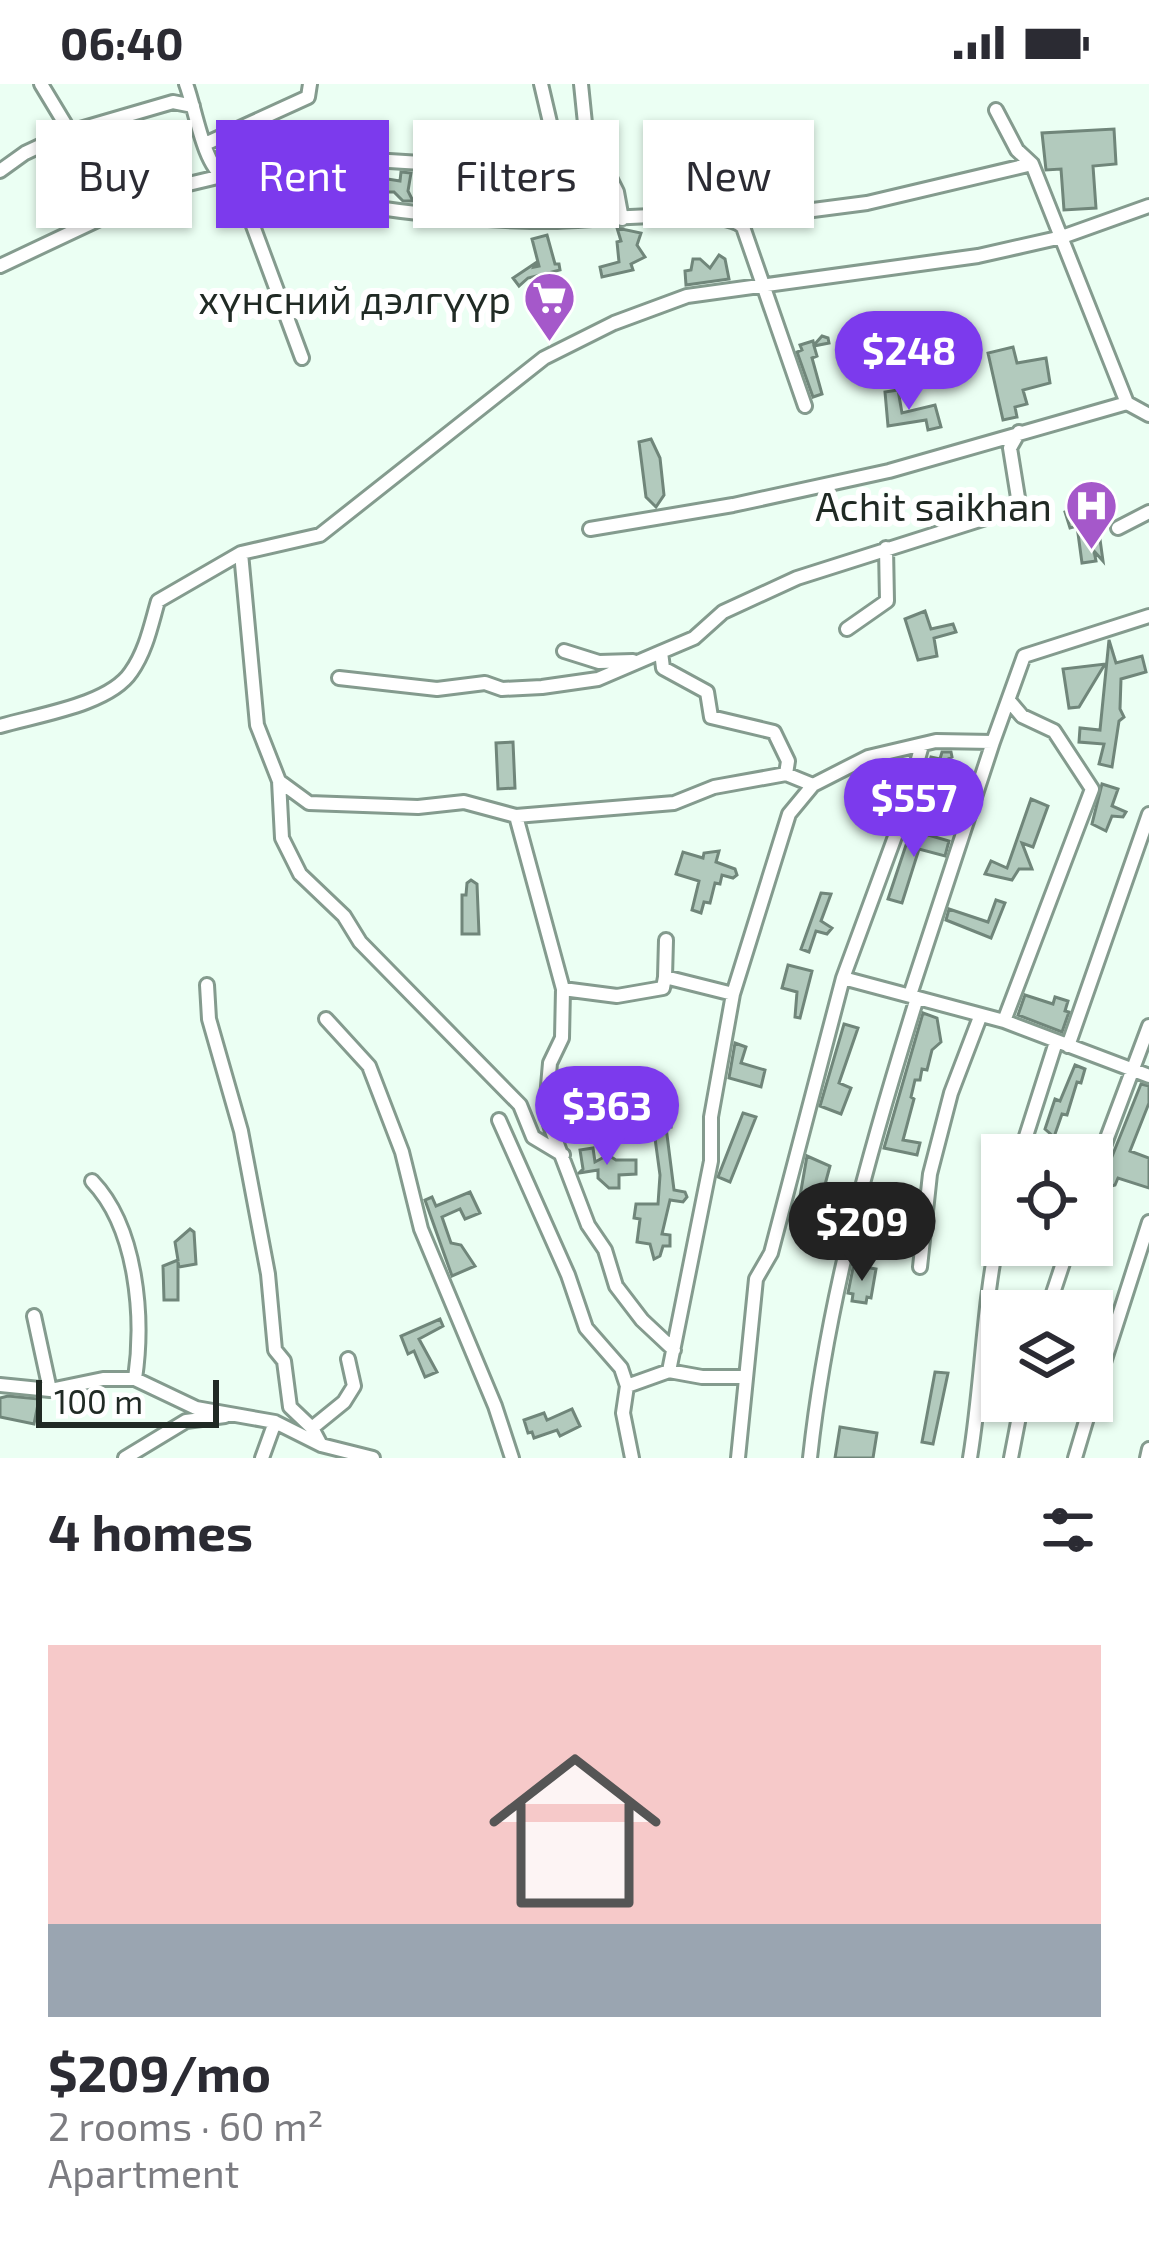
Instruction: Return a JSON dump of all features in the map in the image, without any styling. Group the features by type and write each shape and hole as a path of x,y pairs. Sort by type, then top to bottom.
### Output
{"street":[{"path":"40,84 62,120"},
{"path":"186,84 205,144 216,160"},
{"path":"205,144 308,97 310,84"},
{"path":"541,84 549,120"},
{"path":"580,84 584,120"},
{"path":"113,120 173,103 193,106"},
{"path":"996,110 1017,150 1032,164 1126,403 1149,415"},
{"path":"0,171 36,148"},
{"path":"814,210 867,203 1032,164"},
{"path":"0,266 159,191 216,180"},
{"path":"619,203 622,219"},
{"path":"0,725 110,694 129,676 143,651 158,601 241,553 320,535 556,351 614,323 687,296 957,260 1062,237 1149,206"},
{"path":"389,211 549,221 643,218"},
{"path":"249,228 302,358"},
{"path":"743,228 805,406"},
{"path":"590,529 889,471 1126,403"},
{"path":"339,678 437,688 485,683 502,689 598,679 694,638 723,612 797,578 1008,511 1019,504 1010,448 1019,431"},
{"path":"1118,528 1149,512"},
{"path":"847,628 887,601 886,548"},
{"path":"241,553 257,725 279,781 282,838 300,874 344,916 359,942 520,1105 533,1138 563,1155"},
{"path":"810,1458 816,1400 848,1232 869,1151 1024,656 1149,616"},
{"path":"564,651 599,662 640,661"},
{"path":"661,652 663,668 707,692 711,717 774,732 788,761 787,774"},
{"path":"1004,1021 1092,790 1054,731 1022,716 1011,703"},
{"path":"669,1371 711,1161 711,1117 734,994 789,814 813,785 868,758 935,742 994,742"},
{"path":"738,1458 756,1280 771,1253 843,978 900,823 922,745"},
{"path":"279,781 309,803 418,807 464,802 516,816 674,803 714,787 787,774 813,785"},
{"path":"1028,1134 1149,814"},
{"path":"516,816 563,989 562,1038 550,1064 546,1109 616,1286 674,1350"},
{"path":"563,989 616,996 663,988 666,940"},
{"path":"665,977 734,994"},
{"path":"843,978 1004,1021 1149,1076"},
{"path":"207,985 209,1019 241,1131 265,1255 275,1350 284,1361 290,1407 312,1428 321,1445"},
{"path":"920,1267 930,1174 951,1093 980,1017"},
{"path":"326,1019 369,1066 402,1152 422,1229 512,1458"},
{"path":"1109,1134 1149,1026"},
{"path":"499,1120 560,1256 586,1328 621,1368 627,1386 623,1413 632,1458"},
{"path":"92,1181 107,1196 132,1263 135,1379"},
{"path":"1113,1334 1149,1222"},
{"path":"970,1458 993,1266"},
{"path":"34,1316 50,1390"},
{"path":"312,1428 344,1402 354,1386 347,1359"},
{"path":"627,1386 669,1371 744,1377"},
{"path":"0,1385 50,1390 103,1379 135,1379 196,1408 275,1422 321,1445 373,1458"},
{"path":"125,1458 186,1421 232,1414"},
{"path":"262,1458 275,1422"},
{"path":"1010,1458 1018,1422"},
{"path":"1075,1458 1086,1422"},
{"path":"1147,1458 1149,1449"}],"building":[{"path":"1114,129 1116,164 1093,166 1096,208 1064,210 1061,169 1046,170 1042,133"},
{"path":"401,172 411,173 408,191 413,201 403,201 389,192 389,179 400,181"},
{"path":"617,228 641,233 637,245 645,257 631,264 633,270 602,277 600,267 619,262 617,242 621,241"},
{"path":"547,235 560,270 528,278 519,286 513,278 537,262 534,267 539,266 532,239"},
{"path":"719,255 725,259 729,279 686,285 685,271 691,270 693,259 710,268"},
{"path":"822,336 829,343 814,346 817,356 812,358 822,394 813,397 797,352 802,350 800,345 813,341 814,345"},
{"path":"1013,347 1017,363 1046,358 1050,383 1023,390 1027,404 1015,407 1017,417 1003,420 988,353"},
{"path":"898,390 902,413 935,405 941,427 928,430 926,420 888,426 885,392"},
{"path":"651,439 660,458 664,495 656,507 646,497 639,442"},
{"path":"1092,489 1098,497 1092,510 1103,518 1098,525 1103,561 1094,551 1096,561 1082,563 1077,526 1070,528 1065,512 1083,506 1082,493"},
{"path":"925,611 931,629 953,624 956,632 934,638 937,656 918,660 905,619"},
{"path":"1109,640 1116,663 1142,656 1146,672 1121,679 1124,717 1119,721 1112,767 1099,764 1104,744 1079,742 1080,728 1100,730"},
{"path":"1105,664 1079,707 1069,708 1063,669"},
{"path":"513,742 515,788 498,789 496,743"},
{"path":"942,752 951,752 952,757 944,761 934,800 952,805 959,783 967,786 957,818 926,809 916,825 914,815 931,757 940,759"},
{"path":"1102,784 1118,789 1112,806 1126,812 1123,817 1112,816 1106,831 1092,824"},
{"path":"1031,799 1048,806 1033,847 1022,843 1032,869 1019,869 1012,880 985,874 991,861 1007,868"},
{"path":"911,830 949,841 945,856 919,849 902,903 888,899"},
{"path":"719,851 716,862 735,869 737,875 722,875 710,903 704,902 701,913 692,910 699,881 676,874 683,852 703,858 704,853"},
{"path":"471,880 477,884 479,934 462,934 462,895"},
{"path":"821,893 831,894 821,921 832,928 827,934 816,931 809,952 801,949"},
{"path":"996,900 1005,903 991,938 946,920 949,909 988,922"},
{"path":"788,965 812,971 800,1018 795,1017 797,992 782,988"},
{"path":"1025,995 1053,1004 1055,997 1068,1001 1062,1032 1018,1015"},
{"path":"923,1013 937,1018 941,1042 932,1050 927,1070 922,1069 920,1080 915,1080 911,1097 903,1140 920,1143 917,1155 884,1148"},
{"path":"844,1024 858,1028 839,1083 851,1088 841,1114 820,1106"},
{"path":"735,1043 746,1047 741,1063 765,1070 761,1087 729,1078"},
{"path":"1075,1065 1085,1069 1067,1115 1062,1114 1055,1134 1051,1134 1045,1129 1055,1099 1060,1101"},
{"path":"1141,1084 1149,1086 1149,1103 1130,1151 1149,1158 1149,1188 1118,1178 1113,1186 1113,1154"},
{"path":"657,1105 670,1106 671,1127 666,1127 674,1190 687,1197 683,1202 670,1200 662,1234 670,1235 670,1246 663,1246 654,1259 650,1244 637,1242 640,1219 634,1218 636,1204 658,1204 654,1131"},
{"path":"743,1113 756,1117 730,1182 718,1177"},
{"path":"593,1148 595,1162 608,1155 636,1160 636,1174 619,1175 619,1188 609,1188 598,1178 598,1170 579,1173 583,1169 580,1150"},
{"path":"807,1156 830,1166 823,1192 829,1201 824,1206 799,1202"},
{"path":"470,1192 480,1213 465,1219 460,1209 442,1217 451,1243 461,1245 475,1266 452,1276 425,1200 432,1197 436,1206"},
{"path":"190,1229 196,1264 179,1267 178,1262 178,1300 164,1300 163,1266 178,1260 175,1242"},
{"path":"853,1268 876,1269 866,1303 852,1301 853,1294 848,1293"},
{"path":"440,1319 443,1326 419,1339 437,1372 425,1377 414,1351 408,1354 401,1336"},
{"path":"935,1372 948,1373 933,1444 922,1442"},
{"path":"0,1398 39,1399 34,1424 0,1417"},
{"path":"572,1409 580,1426 560,1436 557,1430 534,1438 528,1433 524,1420 544,1413 547,1420"},
{"path":"840,1427 877,1433 873,1458 835,1458"}],"place":[{"name":"хүнсний дэлгүүр","path":"550,344"},
{"name":"Achit saikhan","path":"1091,551"}]}
